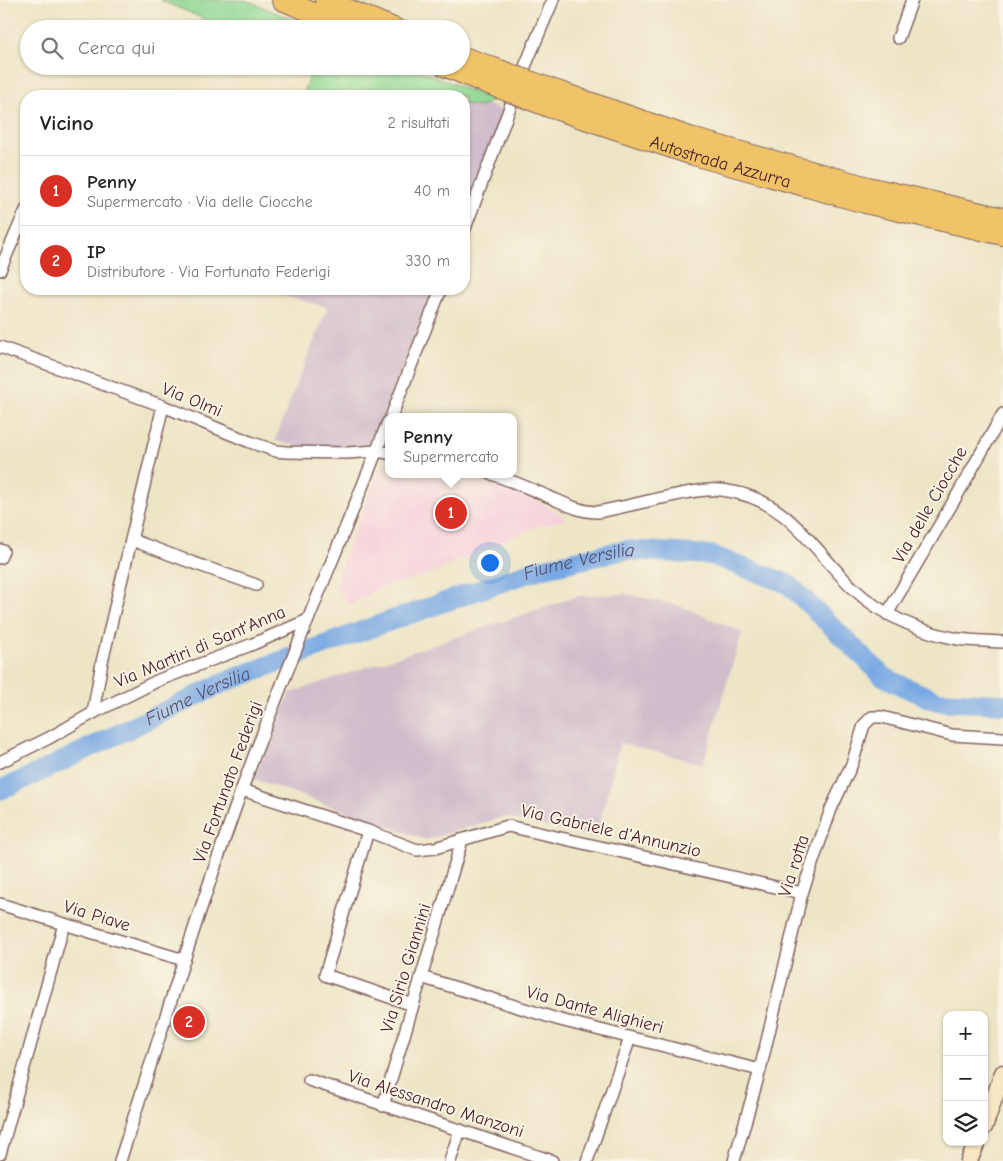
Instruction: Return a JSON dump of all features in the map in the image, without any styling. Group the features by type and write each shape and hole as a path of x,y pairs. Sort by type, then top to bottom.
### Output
{"highway":[{"path":"282,0 330,20"},
{"path":"326,0 374,20"},
{"name":"Autostrada Azzurra","path":"470,64 480,72"},
{"name":"Autostrada Azzurra","path":"470,70 480,72 553,99 690,154 865,203 1003,235"},
{"name":"Autostrada Azzurra","path":"553,99 868,187 1003,218"}],"main road":[{"path":"988,1116 1003,1074"},
{"path":"969,1161 975,1146"}],"street":[{"path":"470,215 526,64 554,0"},
{"path":"898,38 912,0"},
{"path":"0,270 20,224"},
{"path":"393,413 439,295"},
{"name":"Via Olmi","path":"0,347 163,406 234,436 276,451 383,452"},
{"path":"93,713 102,662 163,406"},
{"name":"Via delle Ciocche","path":"887,614 1003,414"},
{"name":"Via Fortunato Federigi","path":"120,1161 184,960 242,790 302,634 383,452"},
{"path":"502,478 588,512 598,512 704,491 725,490 746,494 777,510 790,520 854,589 887,614 911,625 958,639 1003,642"},
{"path":"132,540 256,585"},
{"path":"0,550 3,551 0,558"},
{"name":"Via Martiri di Sant'Anna","path":"0,762 159,680 253,644 308,620"},
{"name":"Via rotta","path":"734,1161 760,1070 802,893 831,809 852,764 864,725 872,717 882,717 952,735 1003,738"},
{"name":"Via Gabriele d'Annunzio","path":"242,790 368,831 417,850 435,848 508,826 802,893"},
{"path":"368,831 325,975 413,1004"},
{"name":"Via Sirio Giannini","path":"383,1106 462,840"},
{"name":"Via Piave","path":"0,904 184,960"},
{"path":"0,1154 64,924"},
{"name":"Via Dante Alighieri","path":"422,977 560,1020 760,1070"},
{"path":"587,1161 630,1038"},
{"name":"Via Alessandro Manzoni","path":"309,1080 552,1161"},
{"path":"450,1161 460,1130"}],"shaded area":[{"path":"486,104 506,112 470,202 470,105 481,107"},
{"path":"281,295 432,295 370,446 333,448 299,446 275,441 328,307"},
{"path":"385,463 385,478 471,478 481,480 522,493 564,516 566,519 531,529 426,575 377,589 350,605 336,588 343,559 381,465"},
{"path":"626,594 680,606 742,632 703,764 620,743 596,838 503,817 426,840 254,779 290,693 578,596"}],"green space":[{"path":"160,0 245,0 294,20 207,20"},
{"path":"310,75 431,75 468,90 304,90"},
{"path":"470,91 493,100 481,107 470,105"}],"waterway":[{"name":"Fiume Versilia","path":"0,790 227,681 384,623 540,569 625,550 711,555 788,584 883,676 937,701 1003,704"}],"place":[{"name":"Penny","path":"451,513"},
{"name":"IP","path":"189,1022"}]}
